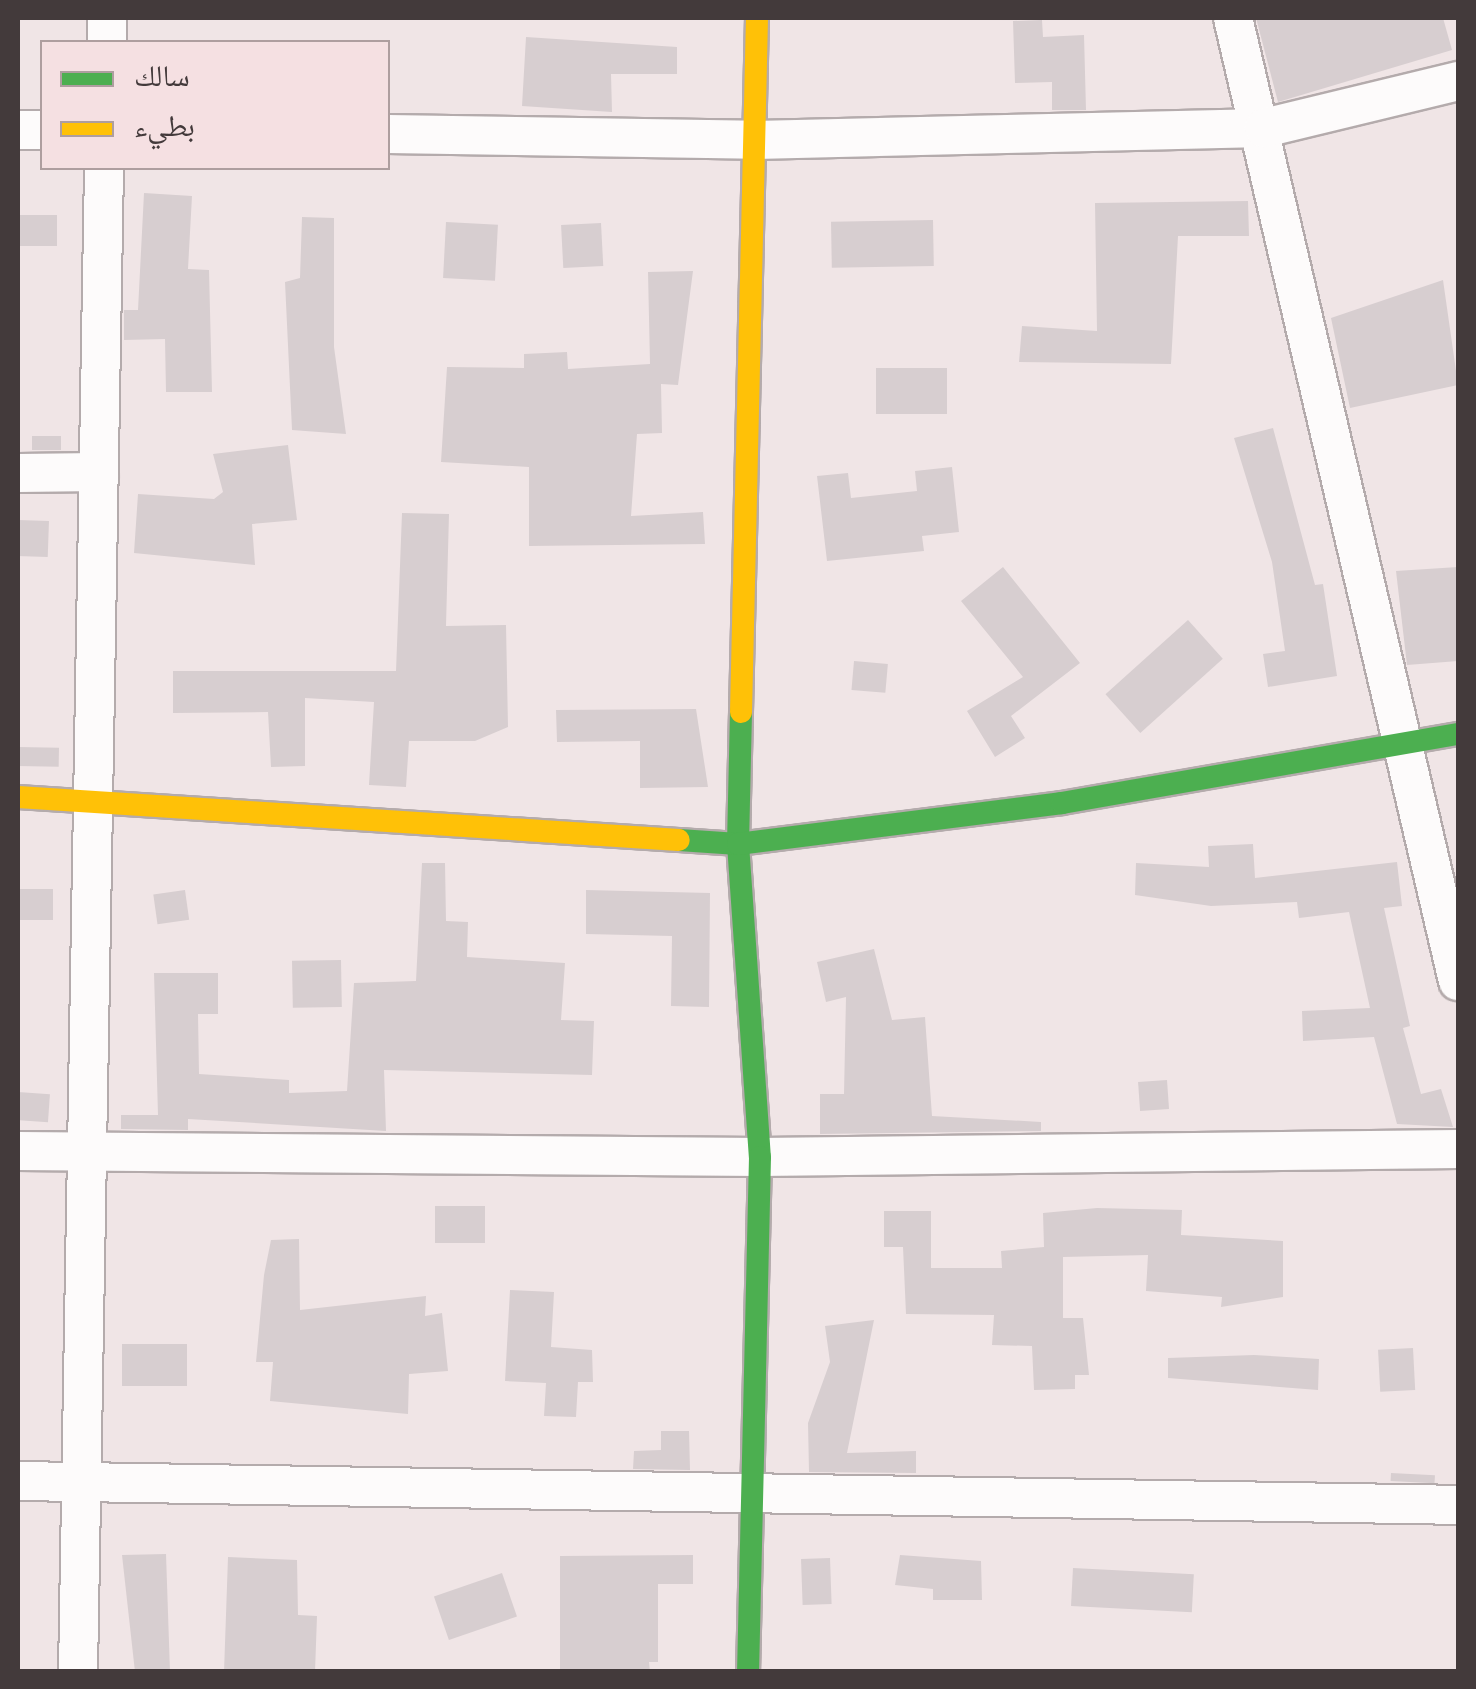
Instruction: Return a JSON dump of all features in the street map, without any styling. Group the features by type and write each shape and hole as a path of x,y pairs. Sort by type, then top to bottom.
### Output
{"main road":[{"path":"748,1672 760,1157 738,844 757,18"},
{"path":"18,798 93,799 738,844 1399,749 1458,734"}],"street":[{"path":"1233,18 1264,128 1399,749 1458,981"},
{"path":"390,134 755,140 1264,128 1458,82"},
{"path":"78,1672 104,170"},
{"path":"18,472 99,472"},
{"path":"18,1151 760,1157 1458,1149"},
{"path":"18,1481 1458,1506"}],"building":[{"path":"1256,18 1443,18 1452,50 1278,102"},
{"path":"1042,20 1043,37 1084,35 1086,110 1052,110 1052,82 1015,83 1013,21"},
{"path":"526,37 677,47 677,74 611,74 612,112 522,106"},
{"path":"144,193 192,196 188,269 209,270 212,392 166,392 165,339 124,340 124,310 138,310"},
{"path":"1248,201 1249,236 1178,236 1171,364 1019,362 1022,326 1097,331 1095,203"},
{"path":"18,215 57,215 57,246 18,246"},
{"path":"302,217 334,218 334,347 346,434 292,430 285,282 300,278"},
{"path":"933,220 934,266 832,268 831,222"},
{"path":"446,222 498,225 495,281 443,278"},
{"path":"601,223 603,266 563,268 561,225"},
{"path":"693,271 678,385 661,384 662,433 637,434 631,516 703,512 705,544 529,546 529,467 441,462 447,367 524,368 524,354 567,352 568,369 650,364 648,272"},
{"path":"1443,280 1458,385 1350,408 1331,318"},
{"path":"876,368 947,368 947,414 876,414"},
{"path":"1273,428 1315,585 1323,584 1337,676 1268,687 1263,654 1285,651 1272,562 1234,438"},
{"path":"32,436 61,436 61,450 32,450"},
{"path":"288,445 297,520 252,524 255,565 134,553 138,494 214,499 223,492 213,454"},
{"path":"952,467 959,532 922,536 924,551 827,561 817,476 848,473 851,498 917,491 915,471"},
{"path":"402,513 449,514 446,626 506,625 508,727 475,741 409,741 406,787 369,785 374,702 305,698 305,766 271,767 268,712 173,713 173,671 396,671"},
{"path":"18,520 49,521 48,557 18,556"},
{"path":"1003,567 1080,663 1011,716 1025,738 995,757 967,711 1023,677 961,601"},
{"path":"1458,567 1458,661 1407,665 1396,571"},
{"path":"1188,620 1223,659 1140,733 1106,694"},
{"path":"854,661 888,664 885,693 851,690"},
{"path":"696,709 708,787 640,788 640,741 557,742 556,710"},
{"path":"18,747 59,748 59,767 18,766"},
{"path":"1253,844 1255,878 1397,862 1402,906 1384,908 1410,1026 1403,1028 1421,1094 1441,1089 1453,1127 1397,1124 1374,1037 1303,1041 1302,1011 1370,1008 1349,912 1299,918 1297,902 1211,906 1135,895 1136,863 1209,867 1208,846"},
{"path":"422,863 445,863 446,921 468,922 467,957 565,963 561,1020 594,1021 592,1075 384,1070 386,1131 188,1119 188,1130 121,1129 121,1115 158,1115 154,973 218,973 218,1014 198,1014 199,1074 289,1080 289,1093 347,1091 354,983 416,981"},
{"path":"18,889 53,889 53,920 18,920"},
{"path":"185,890 189,920 157,924 153,894"},
{"path":"586,890 710,893 709,1007 671,1006 672,936 586,934"},
{"path":"874,949 892,1020 925,1017 932,1116 1041,1122 1041,1131 820,1134 820,1094 844,1094 846,997 826,1002 817,962"},
{"path":"341,960 342,1007 293,1008 292,961"},
{"path":"1167,1080 1169,1109 1140,1111 1138,1082"},
{"path":"18,1092 50,1094 48,1122 18,1120"},
{"path":"435,1206 485,1206 485,1243 435,1243"},
{"path":"1097,1208 1182,1210 1181,1235 1283,1241 1283,1297 1221,1307 1222,1297 1146,1291 1148,1255 1063,1257 1063,1318 1083,1318 1089,1375 1075,1375 1075,1389 1034,1390 1032,1346 992,1345 994,1315 906,1314 903,1247 884,1247 884,1211 931,1211 931,1268 1002,1268 1001,1251 1044,1247 1043,1213"},
{"path":"299,1239 300,1310 426,1296 425,1316 442,1313 448,1371 409,1374 408,1414 270,1401 273,1362 256,1362 264,1275 271,1240"},
{"path":"510,1290 554,1292 551,1347 592,1350 593,1382 578,1382 576,1417 544,1416 546,1383 505,1381"},
{"path":"874,1320 847,1453 916,1451 916,1473 809,1472 808,1423 830,1362 825,1326"},
{"path":"122,1344 187,1344 187,1386 122,1386"},
{"path":"1413,1348 1415,1390 1380,1392 1378,1350"},
{"path":"1254,1355 1319,1359 1318,1390 1168,1378 1168,1358"},
{"path":"661,1431 689,1431 690,1470 633,1469 634,1451 661,1450"},
{"path":"1391,1473 1435,1475 1435,1483 1391,1481"},
{"path":"166,1554 170,1672 135,1672 122,1555"},
{"path":"693,1555 693,1584 658,1584 658,1662 649,1662 650,1672 560,1672 560,1556"},
{"path":"900,1555 981,1561 982,1600 933,1600 933,1589 895,1585"},
{"path":"228,1557 297,1560 298,1615 317,1616 315,1672 224,1672"},
{"path":"830,1558 832,1604 803,1605 801,1559"},
{"path":"1073,1568 1194,1574 1192,1612 1071,1606"},
{"path":"502,1573 517,1616 449,1640 434,1596"}],"traffic: fast":[{"path":"741,712 738,844 760,1157 748,1672"},
{"path":"679,840 738,844 1062,803 1458,734"}],"traffic: slow":[{"path":"741,712 757,18"},
{"path":"18,797 679,840"}]}
